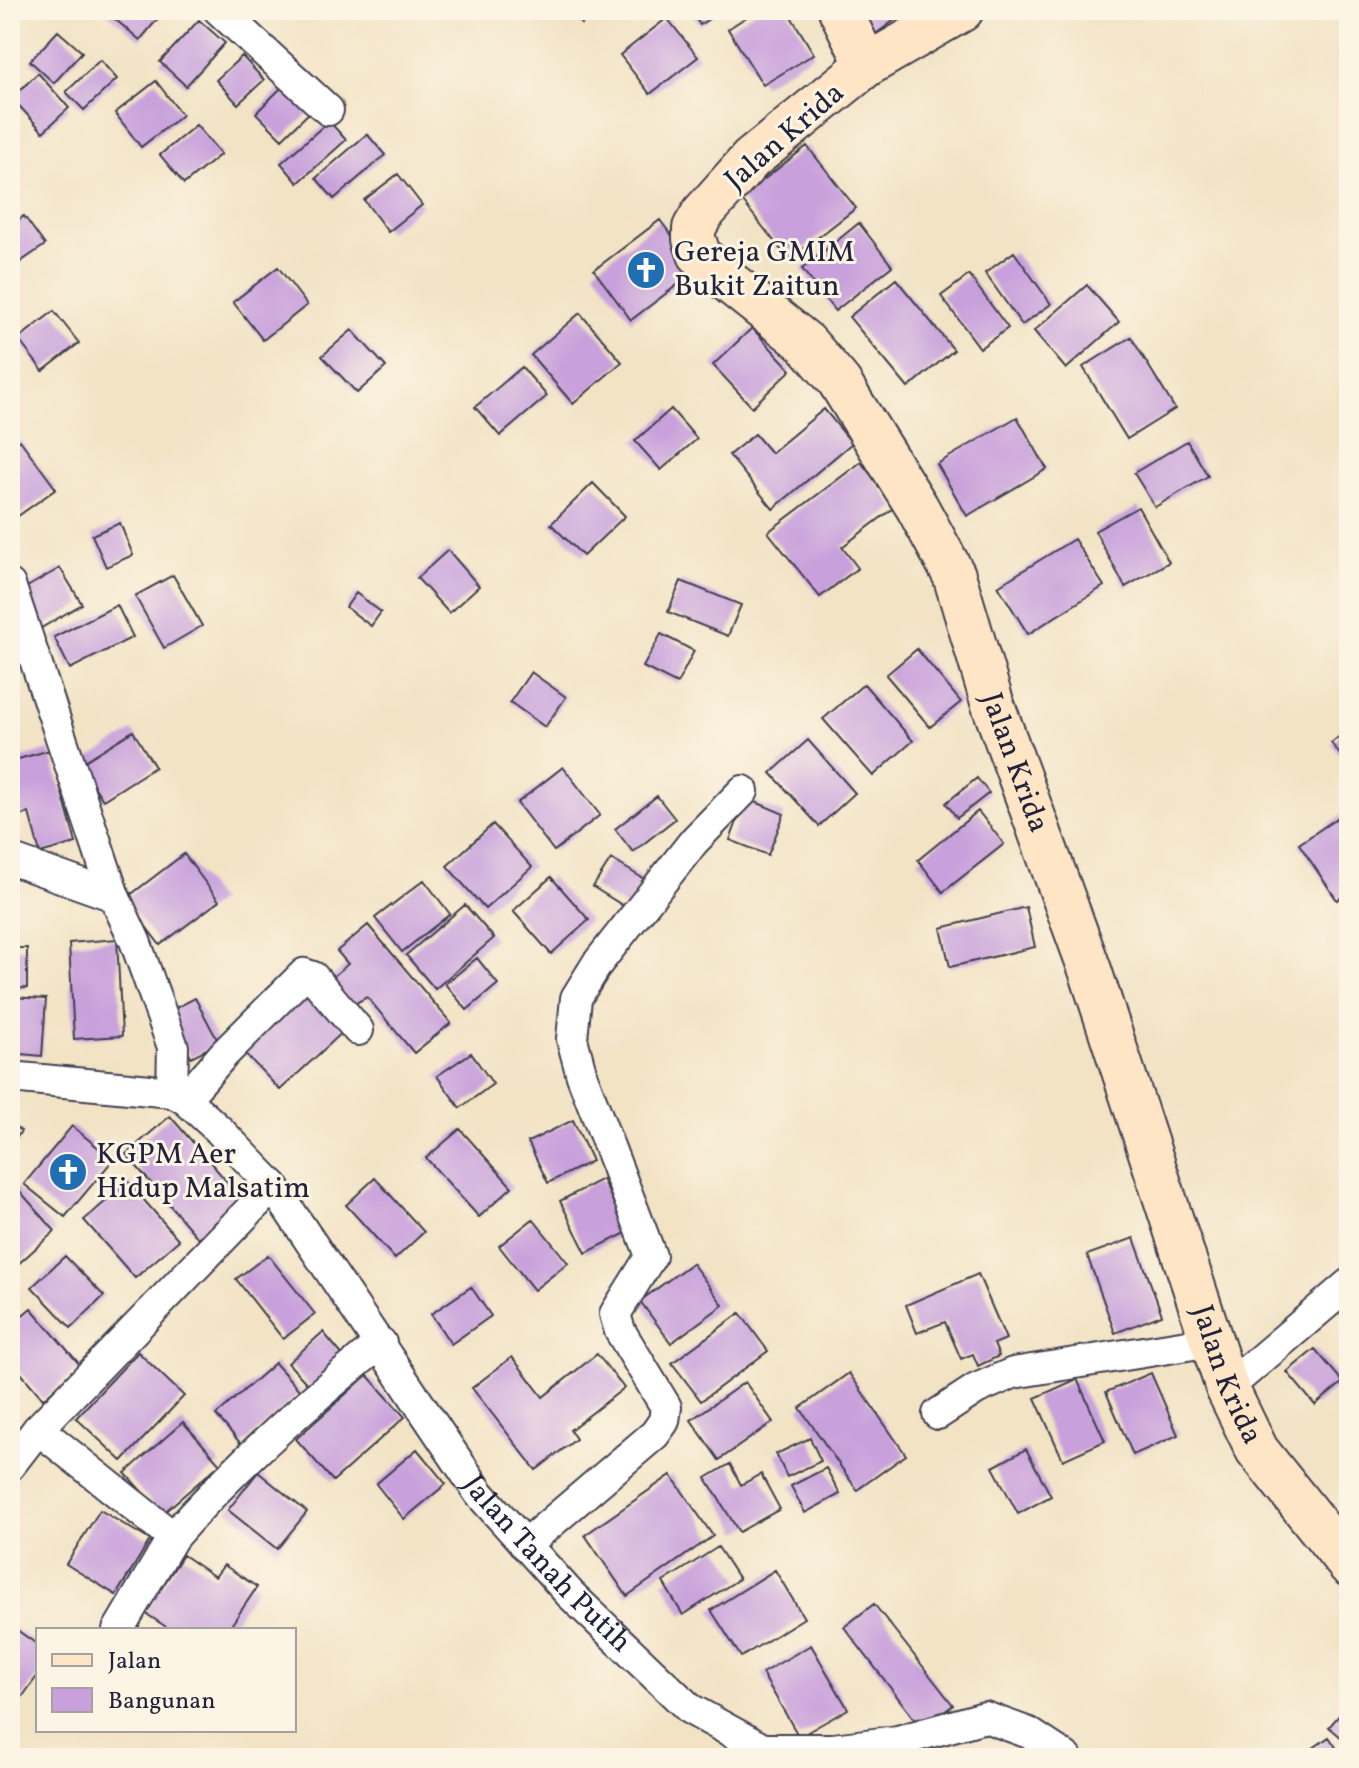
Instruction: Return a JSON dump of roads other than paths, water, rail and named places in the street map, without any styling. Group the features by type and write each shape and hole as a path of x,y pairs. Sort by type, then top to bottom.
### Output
{"street":[{"path":"219,10 328,110"},
{"path":"840,10 867,65 962,10"},
{"name":"Jalan Krida","path":"867,65 751,159 703,213 694,228 694,239 699,254 714,270 806,343 838,380 917,507 954,575 992,702 1090,970 1227,1388 1257,1450 1349,1565"},
{"path":"10,585 114,896 135,941 173,1047 178,1095"},
{"path":"525,1545 655,1434 664,1421 666,1407 620,1331 615,1314 651,1256 582,1076 572,1039 576,998 597,964 694,841 743,791"},
{"path":"10,859 114,896"},
{"path":"10,1077 178,1095 304,974 313,977 358,1030"},
{"name":"Jalan Tanah Putih","path":"178,1095 273,1186 479,1493 570,1594 690,1709 763,1749 833,1749 898,1741 985,1717 1029,1733 1067,1758"},
{"path":"10,1465 38,1429 273,1186"},
{"path":"1227,1388 1349,1284"},
{"path":"938,1414 976,1389 1013,1373 1212,1341"},
{"path":"119,1628 173,1537 216,1488 301,1407 381,1343"},
{"path":"38,1429 173,1537"}],"place":[{"name":"Gereja GMIM Bukit Zaitun","path":"646,270"},
{"name":"KGPM Aer Hidup Malsatim","path":"68,1172"}]}
